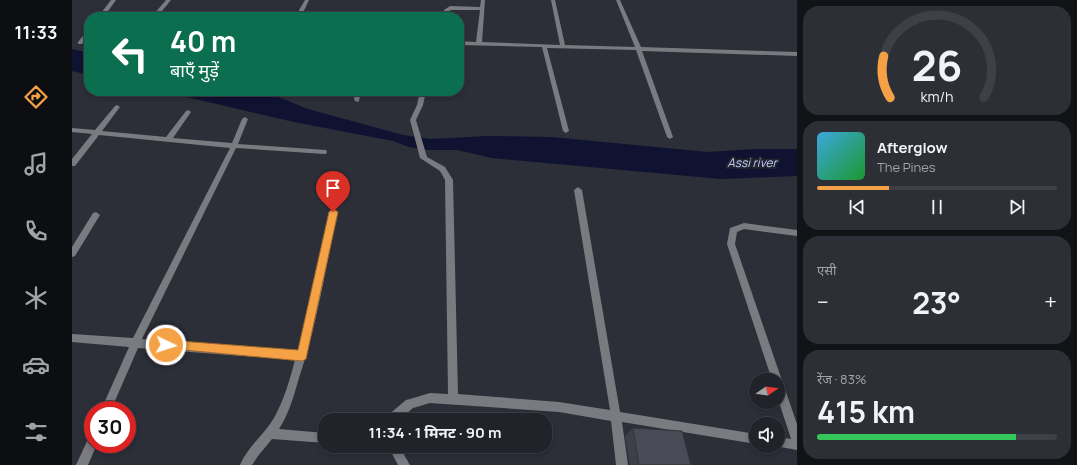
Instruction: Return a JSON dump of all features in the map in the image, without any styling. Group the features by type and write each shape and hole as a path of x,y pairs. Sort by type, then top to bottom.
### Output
{"street":[{"path":"105,12 114,0"},
{"path":"159,12 169,0"},
{"path":"301,12 307,0"},
{"path":"479,44 483,0"},
{"path":"553,0 563,47"},
{"path":"618,0 639,50 670,137"},
{"path":"446,12 450,8 482,9"},
{"path":"80,43 84,38"},
{"path":"464,43 797,54"},
{"path":"544,46 566,131"},
{"path":"357,96 357,100"},
{"path":"422,96 420,105 413,120 416,134 424,158 443,168 448,173 449,180 453,398"},
{"path":"72,164 117,107"},
{"path":"168,139 188,112"},
{"path":"110,401 136,342 234,146 245,119"},
{"path":"72,130 234,146 324,152"},
{"path":"578,190 616,416 622,465"},
{"path":"246,465 250,457 280,418 302,356 333,212"},
{"path":"72,254 96,215"},
{"path":"775,373 731,244 733,230 744,226 797,234"},
{"path":"72,338 302,356"},
{"path":"399,413 410,404 430,398 453,398 559,407 749,438"},
{"path":"785,405 797,440"},
{"path":"269,433 318,437"},
{"path":"785,443 797,445"},
{"path":"82,465 88,453"},
{"path":"397,453 404,465"}],"water":[{"path":"72,49 84,52 84,74 72,71"},
{"name":"Assi river","path":"182,96 276,96 308,109 403,135 430,139 487,136 552,137 707,152 755,149 797,149 797,176 721,179 492,158 457,150 427,150 409,147 393,141 294,122"}],"building":[{"path":"633,428 682,431 691,465 639,465"}],"route":[{"path":"166,345 302,356 333,212"}]}
